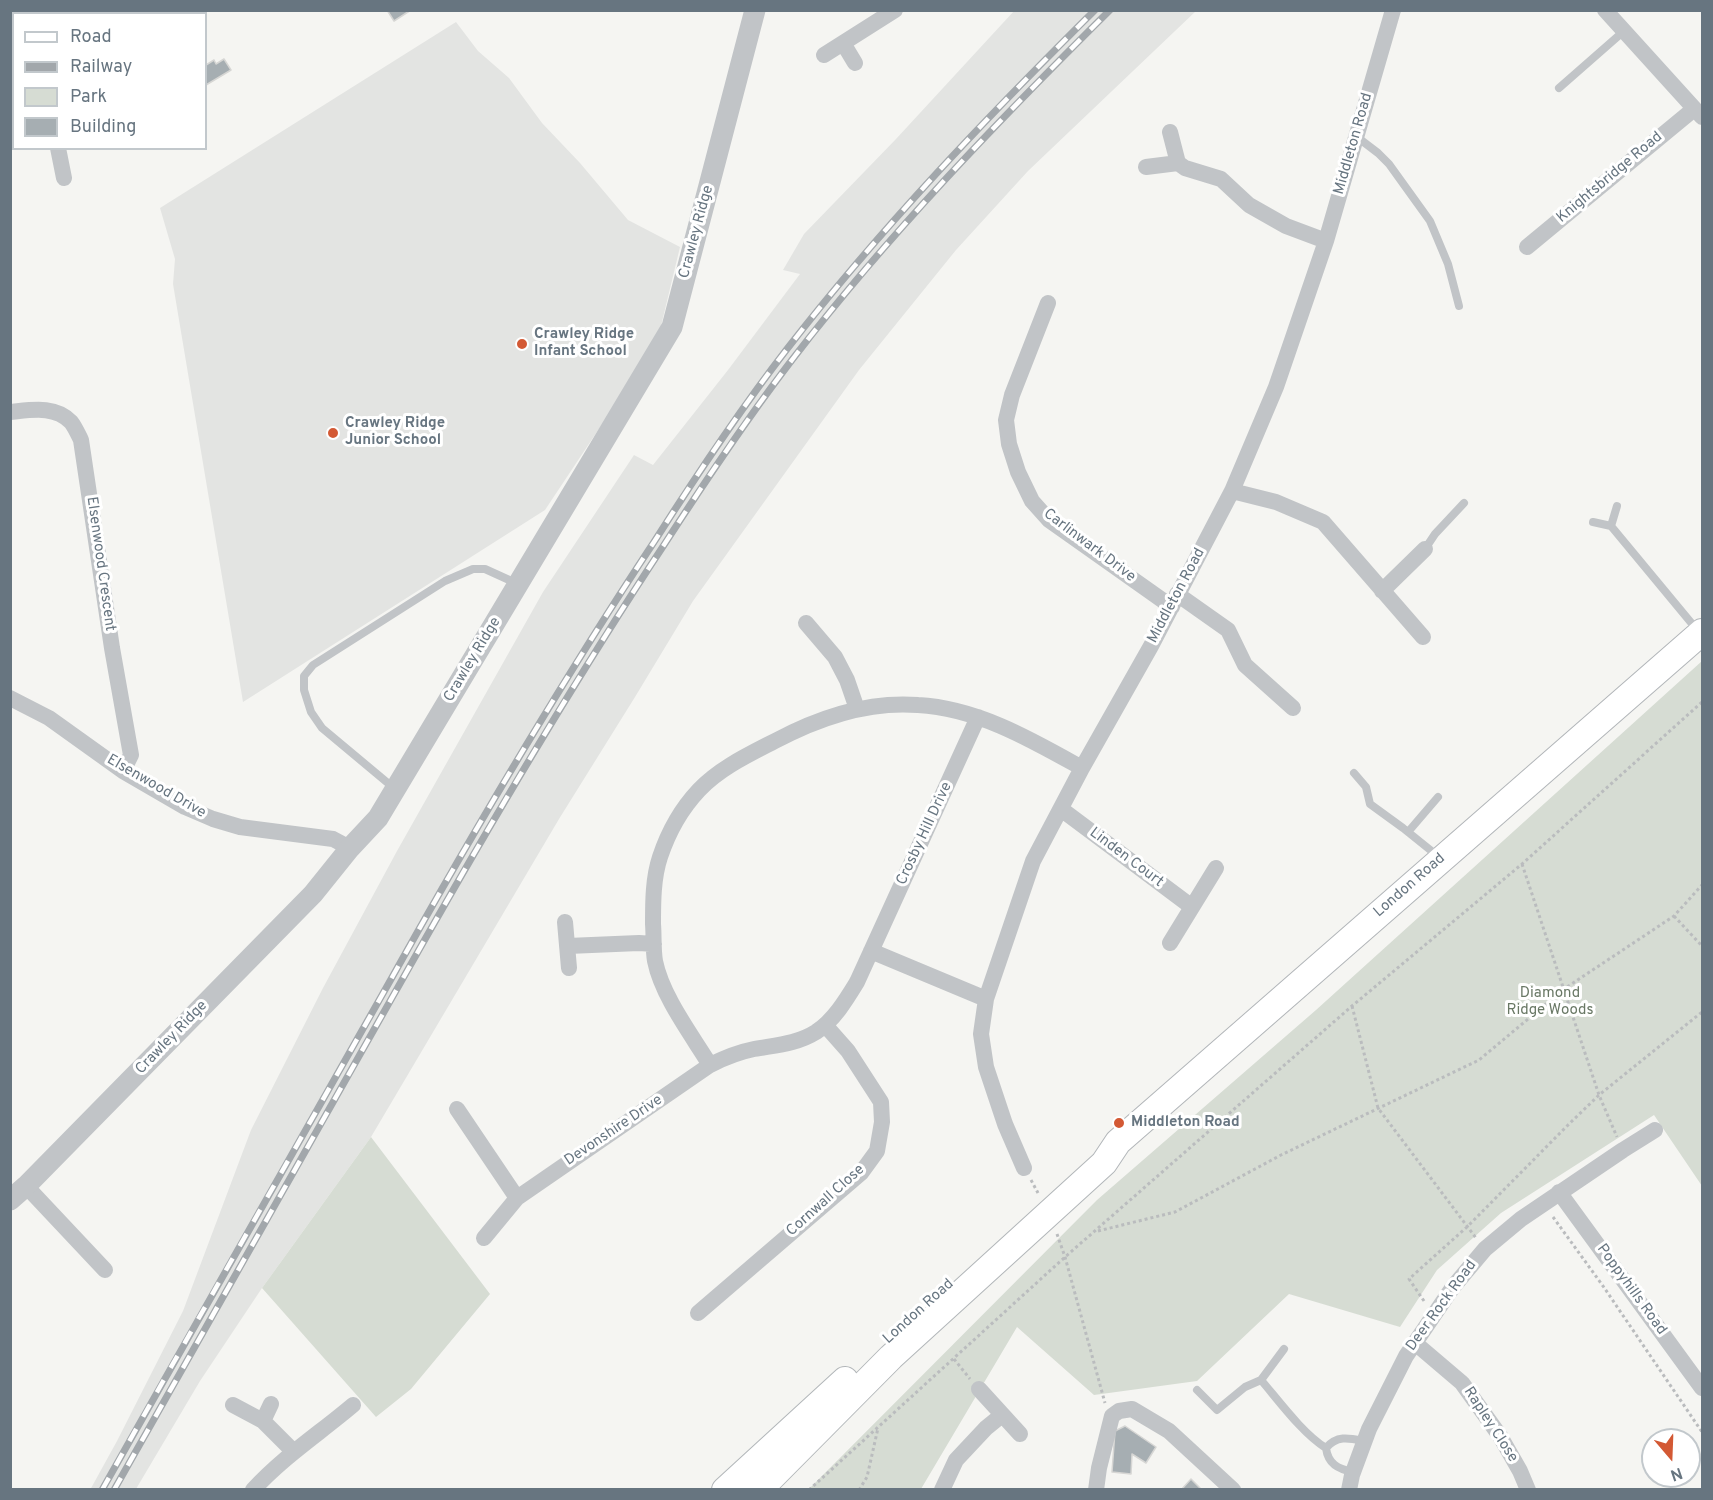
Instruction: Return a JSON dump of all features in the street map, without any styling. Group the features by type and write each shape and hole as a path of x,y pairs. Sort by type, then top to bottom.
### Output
{"main road":[{"name":"London Road","path":"759,1490 891,1358 1104,1163 1118,1142 1702,632"},
{"name":"London Road","path":"725,1490 1097,1151 1118,1142"}],"street":[{"name":"Crawley Ridge","path":"18,1193 313,894 378,818 672,327 755,10"},
{"path":"824,55 896,10"},
{"name":"Middleton Road","path":"1024,1168 1005,1124 986,1067 981,1034 986,999 1034,861 1232,491 1276,387 1326,241 1393,10"},
{"name":"Knightsbridge Road","path":"1527,247 1698,113 1622,22 1605,10"},
{"path":"843,43 855,63"},
{"path":"1170,132 1178,163 1185,168 1221,179 1249,205 1286,226 1326,241"},
{"path":"58,150 64,178"},
{"path":"1146,167 1178,163"},
{"name":"Carlinwark Drive","path":"1048,303 1012,395 1006,420 1009,444 1018,472 1032,501 1049,520 1174,600 1228,630 1245,665 1293,708"},
{"name":"Elsenwood Crescent","path":"10,412 47,409 71,422 81,440 112,648 131,755 123,771"},
{"path":"1232,491 1276,502 1323,522 1423,637"},
{"path":"1382,591 1425,549"},
{"path":"806,623 835,657 848,680 857,709"},
{"name":"Elsenwood Drive","path":"10,698 49,718 123,771 185,807 213,819 257,830 333,839 350,848"},
{"path":"710,1065 671,1000 655,961 653,895 660,857 678,818 699,790 734,762 788,733 819,720 857,709 918,704 978,717 1052,751 1082,768"},
{"name":"Crosby Hill Drive","path":"710,1065 754,1049 803,1039 825,1025 840,1009 857,982 978,717"},
{"name":"Linden Court","path":"1061,809 1192,907"},
{"path":"1170,943 1216,868"},
{"path":"565,922 569,968"},
{"path":"568,946 654,944"},
{"path":"871,951 986,999"},
{"name":"Cornwall Close","path":"698,1313 724,1303 861,1173 877,1151 882,1122 881,1102 848,1051 825,1025"},
{"name":"Devonshire Drive","path":"484,1238 517,1198 710,1065"},
{"path":"456,1109 517,1198"},
{"name":"Deer Rock Road","path":"1349,1490 1353,1472 1369,1429 1406,1356 1453,1287 1485,1249 1521,1219 1656,1130"},
{"name":"Poppyhills Road","path":"1560,1192 1702,1388"},
{"path":"18,1193 105,1270"},
{"name":"Rapley Close","path":"1415,1344 1462,1383 1500,1436 1528,1490"},
{"path":"979,1389 1020,1434"},
{"path":"263,1421 271,1404"},
{"path":"253,1490 293,1451 314,1438 353,1405"},
{"path":"233,1406 263,1421 293,1451"},
{"path":"1096,1490 1099,1468 1115,1413 1132,1409 1169,1431 1233,1490"},
{"path":"942,1490 956,1460 986,1428 1002,1415"}],"lane":[{"path":"1559,88 1622,22"},
{"path":"1357,137 1389,164 1430,221 1448,264 1459,306"},
{"path":"1425,549 1435,534 1464,503"},
{"path":"1611,526 1617,506"},
{"path":"1593,522 1611,526 1702,632"},
{"path":"395,790 322,728 311,712 304,690 304,676 313,665 445,581 473,568 485,569 518,585"},
{"path":"1354,773 1366,787 1370,804 1441,859"},
{"path":"1408,832 1438,797"},
{"path":"1197,1390 1217,1410 1245,1387 1261,1380 1284,1349"},
{"path":"1261,1380 1306,1431 1326,1448 1329,1460 1334,1465 1353,1472"},
{"path":"1326,1448 1335,1439 1364,1441"}],"path":[{"path":"809,1490 1065,1257 1352,1006 1522,864 1702,702"},
{"path":"1522,864 1599,1095 1623,1150"},
{"path":"1096,1232 1175,1212 1281,1155 1479,1060 1564,989 1674,916 1702,885"},
{"path":"1674,916 1702,946"},
{"path":"1352,1006 1378,1108 1485,1249"},
{"path":"1434,1316 1409,1279 1467,1227 1599,1095 1702,1012"},
{"path":"1543,1204 1603,1286 1702,1432"},
{"path":"1057,1232 1103,1400 1115,1413"},
{"path":"954,1359 979,1389"},
{"path":"859,1490 867,1477 879,1426"}],"shaded area":[{"path":"1014,11 1196,11 1028,171 956,250 859,370 693,601 559,819 371,1137 262,1288 200,1381 136,1489 90,1490 183,1311 251,1130 323,988 397,851 543,592 634,455 653,465 800,274 783,270 804,234 896,139"},
{"name":"Crawley Ridge Junior School","path":"456,22 478,51 509,78 542,123 580,163 628,220 680,247 661,326 646,358 545,510 243,702 173,284 175,259 160,208"}],"green space":[{"name":"Diamond Ridge Woods","path":"1702,661 1702,1186 1654,1115 1501,1213 1437,1270 1400,1327 1289,1294 1197,1381 1094,1395 1017,1327 921,1489 808,1490 1097,1200 1316,1010"},
{"path":"371,1137 490,1294 411,1389 376,1417 262,1288"}],"building":[{"path":"387,10 411,10 394,21"},
{"path":"224,59 231,70 207,84 207,64 214,60 216,64"},
{"path":"1125,1426 1156,1447 1146,1463 1132,1454 1131,1474 1112,1472 1115,1431"},
{"path":"1191,1479 1200,1488 1181,1490"}],"railway":[{"path":"102,1490 485,814 551,704 702,468 769,372 859,260 1014,91 1095,10"},
{"path":"114,1490 496,816 627,601 710,475 777,379 868,266 946,178 1110,10"}],"place":[{"name":"Crawley Ridge Infant School","path":"522,344"},
{"name":"Crawley Ridge Junior School","path":"333,433"},
{"name":"Middleton Road","path":"1119,1123"}]}
